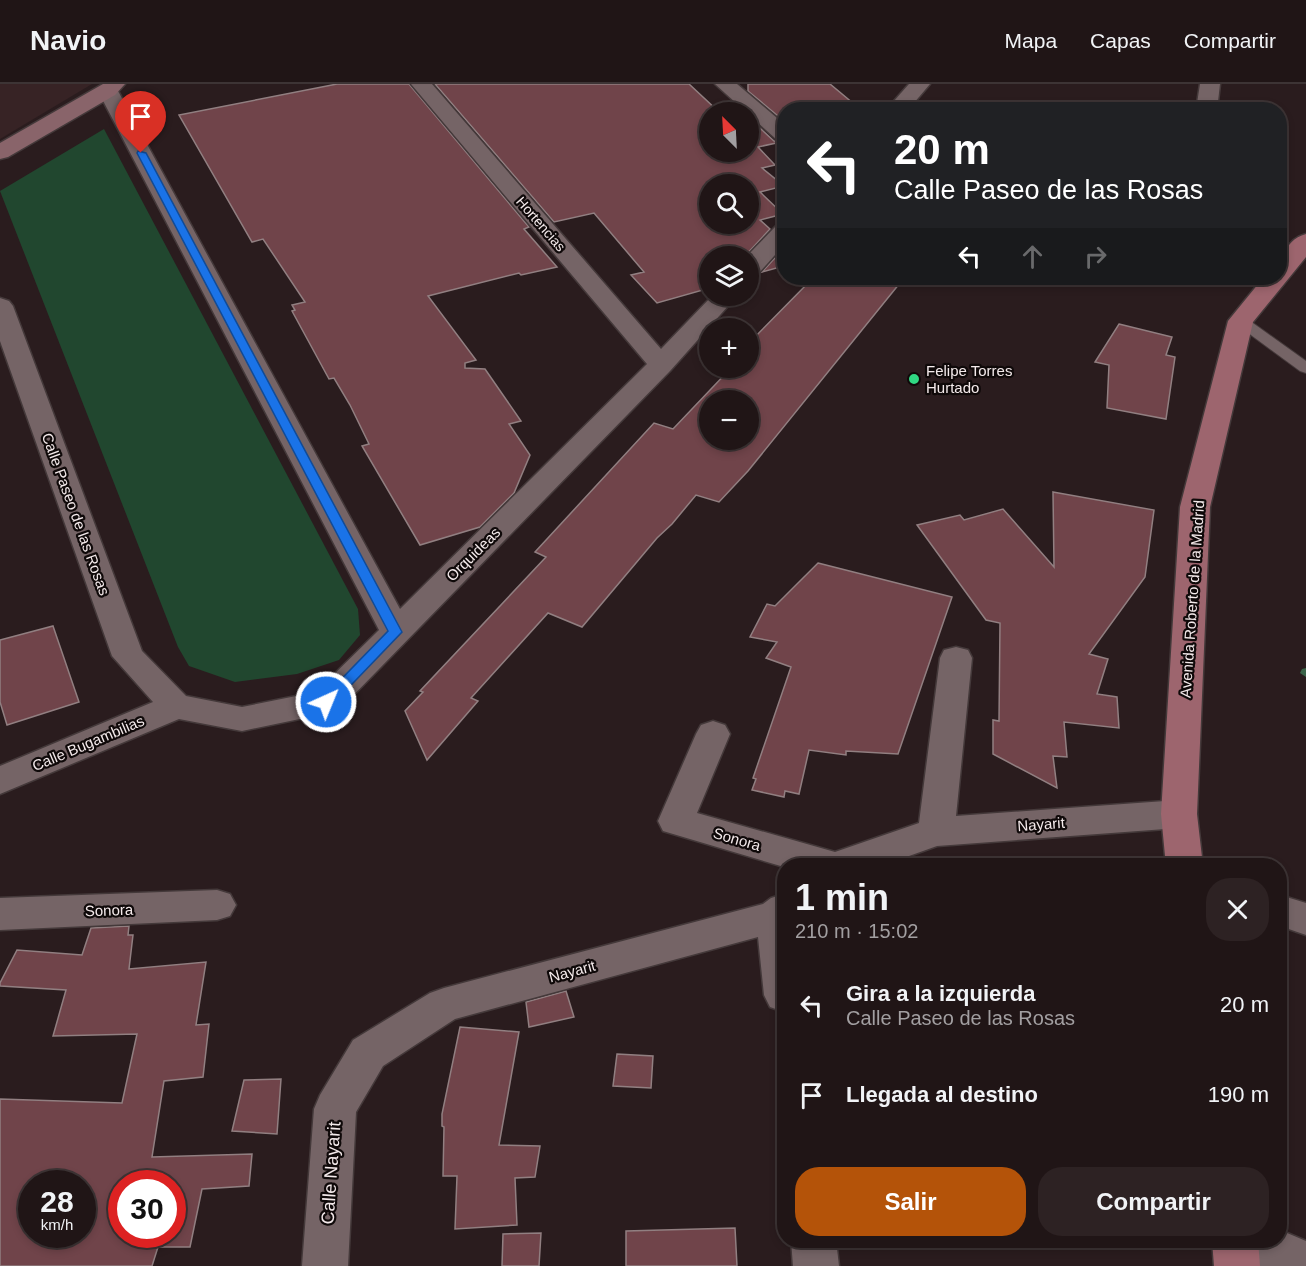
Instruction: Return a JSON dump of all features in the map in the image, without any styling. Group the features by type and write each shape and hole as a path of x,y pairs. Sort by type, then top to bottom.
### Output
{"main road":[{"path":"1287,265 1306,241"},
{"name":"Avenida Roberto de la Madrid","path":"1184,858 1179,814 1195,507 1241,321 1270,285"},
{"path":"1236,1248 1237,1266"}],"street":[{"name":"Hortencias","path":"421,84 661,364"},
{"path":"725,84 777,128"},
{"path":"903,102 920,84"},
{"path":"1207,102 1210,84"},
{"path":"0,153 111,87 396,632"},
{"path":"759,258 777,239"},
{"name":"Calle Paseo de las Rosas","path":"0,306 128,656 176,706"},
{"name":"Orquideas","path":"176,706 242,719 326,702 716,306"},
{"path":"936,832 956,658"},
{"name":"Calle Bugambilias","path":"0,781 176,706"},
{"name":"Sonora","path":"713,734 676,821 807,858"},
{"name":"Nayarit","path":"859,858 936,832 1179,814"},
{"name":"Sonora","path":"0,914 217,905"},
{"path":"1287,912 1306,919"},
{"name":"Nayarit","path":"368,1053 444,1005 777,914"},
{"name":"Calle Nayarit","path":"325,1266 335,1109 368,1053"},
{"path":"814,1248 816,1266"},
{"path":"1270,1248 1306,1264"}],"lane":[{"path":"1241,321 1306,368"}],"shaded area":[{"path":"0,84 92,84 0,139"}],"green space":[{"path":"104,129 358,609 360,635 339,660 297,674 235,682 189,666 178,647 0,191"}],"building":[{"path":"337,84 409,84 529,227 524,229 557,267 521,275 519,273 428,296 476,360 465,363 465,368 485,369 521,421 509,424 530,455 514,493 480,527 420,545 362,446 369,444 350,405 334,378 329,379 292,311 295,310 292,305 305,302 263,239 252,242 179,115"},
{"path":"435,84 689,84 708,102 699,102 699,162 759,162 759,148 775,165 762,168 777,180 777,188 760,192 777,208 777,216 760,220 770,229 754,246 699,246 699,291 657,303 631,275 644,272 594,213 554,222"},
{"path":"748,84 830,84 852,102 777,102 777,115 748,91"},
{"path":"759,127 777,141 759,147"},
{"path":"777,256 777,268 762,272"},
{"path":"806,285 898,285 748,471 719,502 696,495 582,627 548,613 471,698 478,701 427,760 405,711 423,692 420,691 546,557 535,552 654,423 673,429 699,402 699,450 759,450 759,390 710,390 721,378 759,378 759,333"},
{"path":"1119,324 1172,337 1166,355 1175,357 1166,419 1107,408 1109,365 1095,362"},
{"path":"1053,492 1154,510 1145,577 1089,654 1108,659 1097,694 1117,697 1119,728 1064,722 1067,757 1053,756 1057,788 993,754 993,720 999,721 1000,623 986,620 917,525 960,515 964,520 1003,509 1054,567"},
{"path":"818,563 952,597 898,754 846,751 846,755 809,750 799,794 785,791 784,797 752,790 756,779 753,778 791,667 766,658 777,642 750,637 767,604 775,606"},
{"path":"53,626 79,702 7,725 0,702 0,640"},
{"path":"129,926 128,935 133,935 129,969 206,962 196,1025 209,1024 203,1077 164,1081 152,1157 252,1154 249,1186 202,1189 190,1247 186,1247 186,1170 108,1170 108,1248 158,1248 152,1266 0,1266 0,1099 122,1103 137,1034 53,1036 66,990 0,986 17,950 82,955 91,928"},
{"path":"566,991 574,1017 529,1027 526,1002"},
{"path":"460,1027 519,1032 499,1145 540,1146 535,1177 515,1178 517,1225 455,1229 457,1176 443,1176 442,1114"},
{"path":"617,1054 653,1056 651,1088 613,1086"},
{"path":"281,1079 277,1134 232,1131 244,1080"},
{"path":"735,1228 737,1266 626,1266 626,1231"},
{"path":"541,1233 539,1266 502,1266 503,1234"}],"place":[{"name":"Felipe Torres Hurtado","path":"914,379"}],"route":[{"path":"141,153 396,632 326,702"}]}
